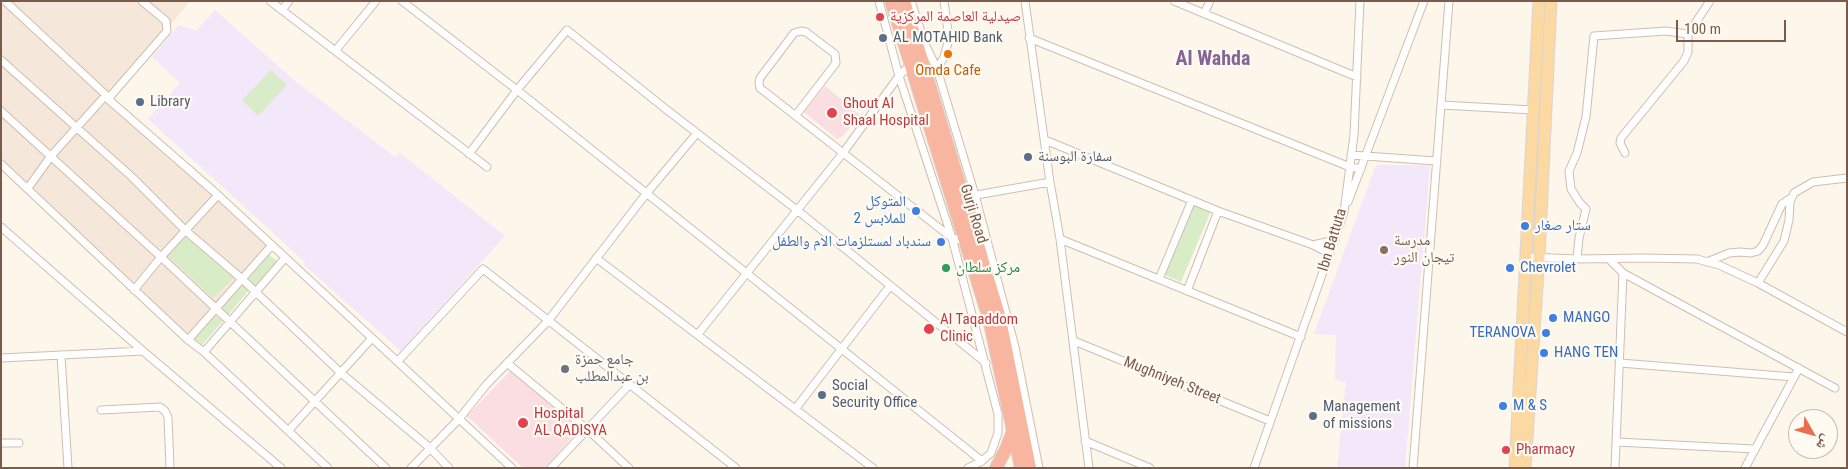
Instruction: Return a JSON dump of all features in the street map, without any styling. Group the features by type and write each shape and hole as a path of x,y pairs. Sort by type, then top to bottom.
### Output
{"highway":[{"name":"Gurji Road","path":"891,1 964,241 994,317 1030,468"},
{"name":"Gurji Road","path":"904,1 970,197 1021,468"},
{"path":"996,468 1013,431"}],"main road":[{"path":"1515,468 1539,1"},
{"path":"1525,468 1539,257 1551,1"}],"street":[{"path":"4,1 107,97 218,195 512,468"},
{"path":"28,188 51,156 167,31 166,21 142,1"},
{"path":"270,1 487,167"},
{"path":"282,10 290,1"},
{"path":"336,50 376,1"},
{"path":"402,1 517,90 982,461"},
{"path":"878,1 899,76 952,238 998,414 998,434 991,453 982,461 968,468"},
{"path":"911,1 925,44 937,69 970,197 1015,347 1039,468"},
{"path":"937,69 944,56 949,39 944,1"},
{"path":"1025,1 1074,341 1089,468"},
{"path":"1174,1 1357,77"},
{"path":"1204,14 1210,1"},
{"name":"Ibn Battuta","path":"1254,468 1344,212 1350,167 1357,77 1360,1"},
{"path":"1344,212 1424,1"},
{"path":"1413,468 1449,1"},
{"path":"1625,153 1620,143 1621,138 1684,60 1688,52 1688,34 1710,1"},
{"path":"469,154 517,90 567,30 797,210 986,363"},
{"path":"796,115 836,63 835,54 806,32 801,31 794,33 760,78 760,88 952,238 964,241"},
{"path":"1577,259 1579,238 1586,209 1571,190 1569,171 1577,153 1586,117 1594,36 1666,31 1688,34"},
{"path":"1029,38 1350,167 1361,169"},
{"path":"1,60 76,129 132,177 186,231 242,279 341,373 430,448 449,468"},
{"path":"698,334 843,153 899,76 910,65"},
{"path":"1441,105 1532,110"},
{"path":"1,111 386,468"},
{"path":"411,468 459,419 486,385 548,321 646,194 697,133"},
{"path":"1045,140 1192,200 1313,245 1330,254"},
{"path":"1351,155 1436,161"},
{"path":"1,164 134,290 188,340 204,352 328,468"},
{"path":"1707,262 1728,253 1751,253 1758,251 1763,245 1782,204 1797,191 1813,182 1847,178"},
{"path":"970,197 1050,182"},
{"path":"134,290 218,195"},
{"path":"1758,283 1784,241 1790,220 1791,198"},
{"path":"1159,279 1192,200"},
{"path":"1187,291 1218,210"},
{"path":"1,227 280,468"},
{"path":"1060,240 1301,337"},
{"path":"1313,245 1335,240"},
{"path":"188,340 272,245"},
{"path":"1527,257 1694,259 1707,262 1758,283 1847,332"},
{"path":"204,352 285,258"},
{"path":"596,258 873,468"},
{"path":"1609,259 1623,273 1835,388"},
{"path":"398,361 482,269 736,468"},
{"path":"1614,468 1617,442 1623,273"},
{"path":"796,408 890,286"},
{"path":"288,430 372,338"},
{"name":"Mughniyeh Street","path":"1074,341 1270,421"},
{"path":"1,358 143,351"},
{"path":"60,355 68,468"},
{"path":"507,363 588,430 629,468"},
{"path":"1620,363 1794,377"},
{"path":"1745,468 1799,368"},
{"path":"551,468 630,384"},
{"path":"101,410 160,407 168,417 170,468"},
{"path":"1085,441 1150,468"},
{"path":"1,443 19,442"},
{"path":"1617,442 1754,450"}],"shaded area":[{"path":"1,1 190,1 108,100 270,246 188,339 1,165"},
{"path":"215,10 295,81 395,157 400,153 505,236 401,351 303,264 305,262 148,119 180,83 152,57 179,25 196,31"},
{"name":"Ghout Al Shaal Hospital","path":"825,86 860,115 843,136 837,139 804,112"},
{"path":"1376,165 1430,165 1405,468 1337,468 1346,382 1335,380 1336,335 1314,334"},
{"name":"Hospital AL QADISYA","path":"512,369 579,430 545,468 523,468 467,416"}],"green space":[{"path":"271,70 287,85 258,116 242,100"},
{"path":"1195,204 1211,211 1181,282 1165,275"},
{"path":"186,234 234,278 213,298 167,255"},
{"path":"267,253 277,261 256,286 246,278"},
{"path":"239,282 249,290 228,315 218,306"},
{"path":"213,313 223,321 202,345 192,337"}],"place":[{"name":"صيدلية العاصمة المركزية","path":"880,17"},
{"name":"AL MOTAHID Bank","path":"883,38"},
{"name":"Omda Cafe","path":"948,54"},
{"name":"Library","path":"140,102"},
{"name":"Ghout Al Shaal Hospital","path":"832,113"},
{"name":"سفارة البوسنة","path":"1028,157"},
{"name":"المتوكل 2 للملابس","path":"916,211"},
{"name":"ستار صغار","path":"1525,226"},
{"name":"سندباد لمستلزمات الام والطفل","path":"941,242"},
{"name":"مدرسة تيجان النور","path":"1384,250"},
{"name":"مركز سلطان","path":"946,268"},
{"name":"Chevrolet","path":"1510,268"},
{"name":"MANGO","path":"1553,318"},
{"name":"Al Taqaddom Clinic","path":"929,329"},
{"name":"TERANOVA","path":"1546,333"},
{"name":"HANG TEN","path":"1544,353"},
{"name":"جامع حمزة بن عبدالمطلب","path":"565,369"},
{"name":"Social Security Office","path":"822,395"},
{"name":"M & S","path":"1503,406"},
{"name":"Management of missions","path":"1313,416"},
{"name":"Hospital AL QADISYA","path":"523,423"},
{"name":"Pharmacy","path":"1506,450"}],"district":[{"name":"Al Wahda","path":"1213,60"}]}
